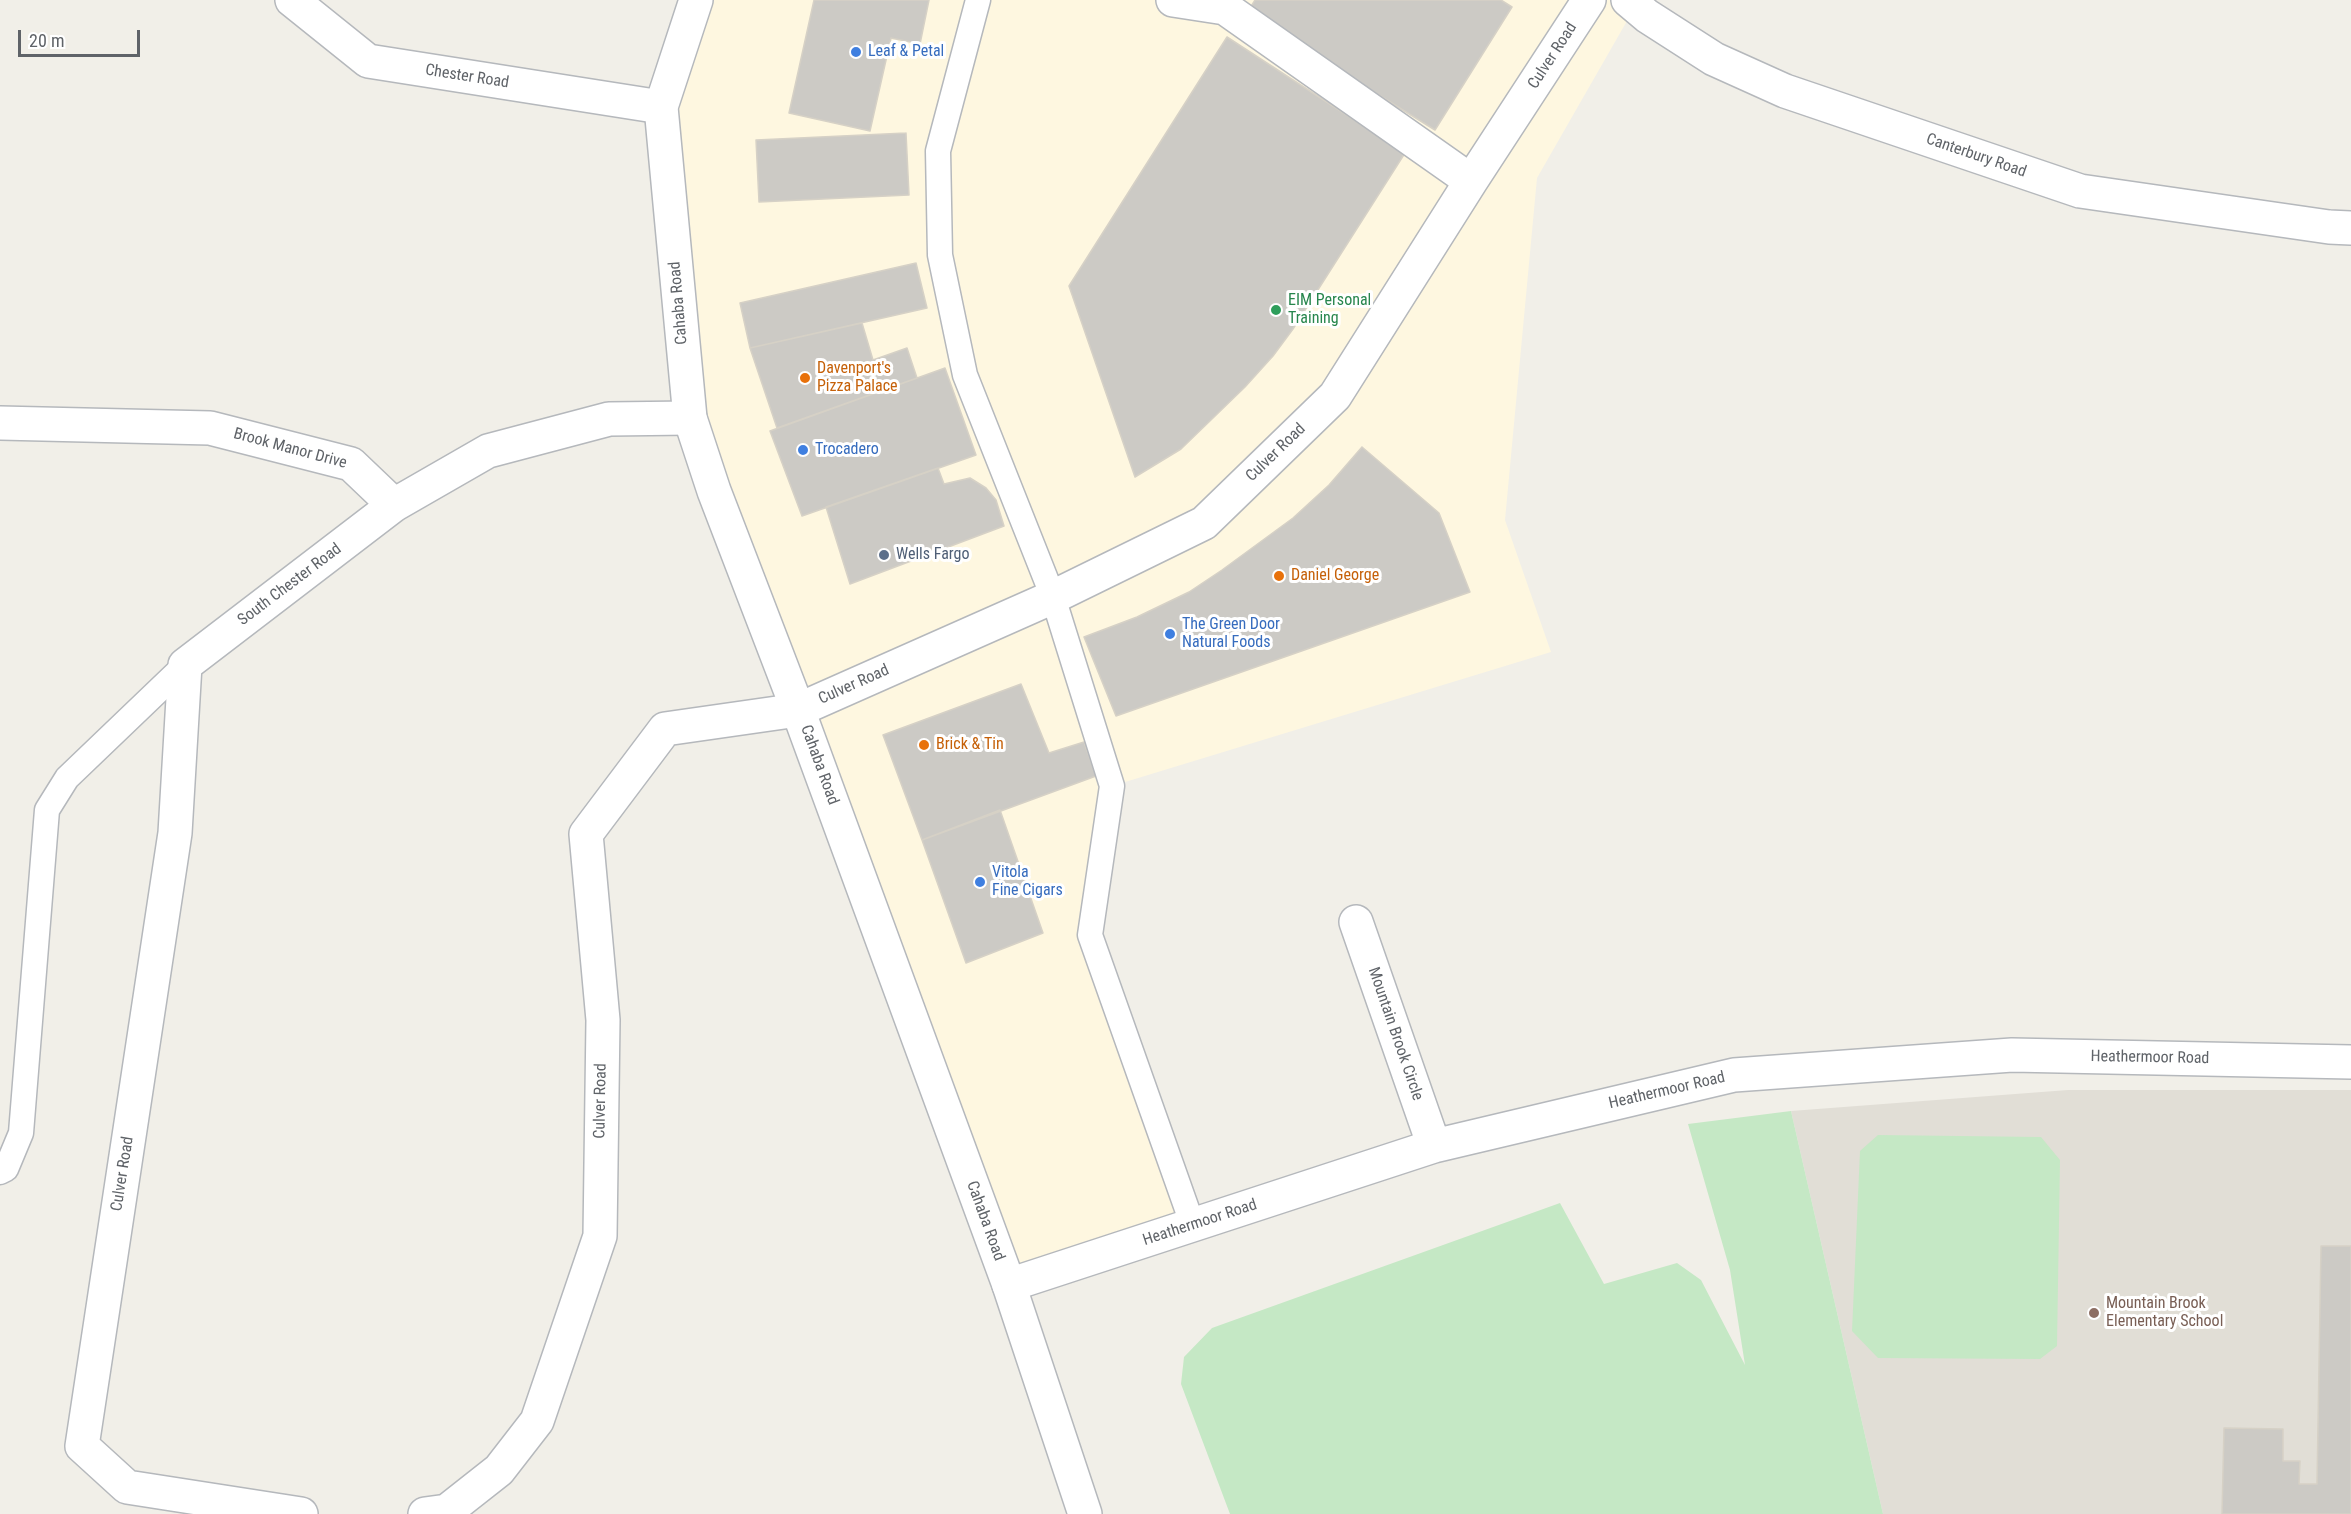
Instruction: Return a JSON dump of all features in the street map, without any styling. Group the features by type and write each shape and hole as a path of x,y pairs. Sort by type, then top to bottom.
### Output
{"street":[{"name":"Chester Road","path":"292,0 368,61 661,107"},
{"name":"Cahaba Road","path":"696,0 661,107 690,418 714,491 798,710 1009,1285 1085,1514"},
{"path":"1173,0 1227,4 1471,181"},
{"name":"Culver Road","path":"425,1514 447,1511 499,1470 537,1421 600,1236 603,1020 586,834 665,729 798,710 1053,597 1204,523 1335,396 1589,0"},
{"name":"Canterbury Road","path":"1628,0 1647,16 1714,59 1785,92 2080,191 2329,227 2351,228"},
{"path":"394,506 488,451 609,419 690,418"},
{"name":"Brook Manor Drive","path":"0,423 210,428 351,464 394,506"},
{"name":"South Chester Road","path":"185,665 394,506"},
{"name":"Culver Road","path":"185,665 175,833 82,1446 127,1487 301,1514"},
{"name":"Mountain Brook Circle","path":"1356,922 1434,1146"},
{"name":"Heathermoor Road","path":"1009,1285 1434,1146 1734,1075 2012,1055 2351,1062"}],"lane":[{"path":"978,0 939,151 940,255 964,375 1053,597 1112,786 1090,935 1193,1226"},
{"path":"0,1172 6,1169 21,1132 46,810 67,778 185,665"}],"shaded area":[{"path":"696,0 1639,0 1537,178 1505,520 1551,652 1112,786 1090,935 1193,1226 1009,1285 714,491 661,107"},
{"name":"Mountain Brook Elementary School","path":"2068,1090 2351,1090 2351,1514 1883,1514 1791,1111"}],"green space":[{"path":"1791,1111 1883,1514 1230,1514 1181,1384 1184,1357 1212,1328 1560,1203 1604,1284 1677,1263 1701,1280 1745,1365 1730,1270 1688,1124"},
{"path":"1878,1135 2041,1137 2060,1160 2057,1346 2040,1359 1878,1358 1852,1331 1860,1151"}],"building":[{"path":"814,0 929,0 920,44 891,38 870,131 789,113"},
{"path":"1255,0 1501,0 1512,7 1435,130 1247,13"},
{"path":"1227,37 1405,153 1293,329 1273,356 1245,387 1181,449 1135,477 1069,286"},
{"path":"906,133 909,195 759,202 756,140"},
{"path":"916,263 927,308 750,348 740,303"},
{"path":"862,323 873,360 907,348 917,378 777,428 750,348"},
{"path":"945,368 976,455 802,516 770,431"},
{"path":"1362,447 1439,513 1470,592 1116,716 1084,637 1137,617 1189,592 1222,570 1293,518 1329,485"},
{"name":"Wells Fargo","path":"938,468 944,484 970,478 986,488 996,500 1004,526 850,584 826,507"},
{"path":"1021,684 1049,753 1084,742 1096,776 922,840 883,735"},
{"path":"1000,810 1043,933 966,963 922,840"},
{"path":"2321,1246 2351,1246 2351,1514 2222,1514 2224,1428 2283,1429 2283,1461 2300,1461 2299,1484 2317,1484"}],"place":[{"name":"Leaf & Petal","path":"856,52"},
{"name":"EIM Personal Training","path":"1276,310"},
{"name":"Davenport's Pizza Palace","path":"805,378"},
{"name":"Trocadero","path":"803,450"},
{"name":"Wells Fargo","path":"884,555"},
{"name":"Daniel George","path":"1279,576"},
{"name":"The Green Door Natural Foods","path":"1170,634"},
{"name":"Brick & Tin","path":"924,745"},
{"name":"Vitola Fine Cigars","path":"980,882"},
{"name":"Mountain Brook Elementary School","path":"2094,1313"}]}
